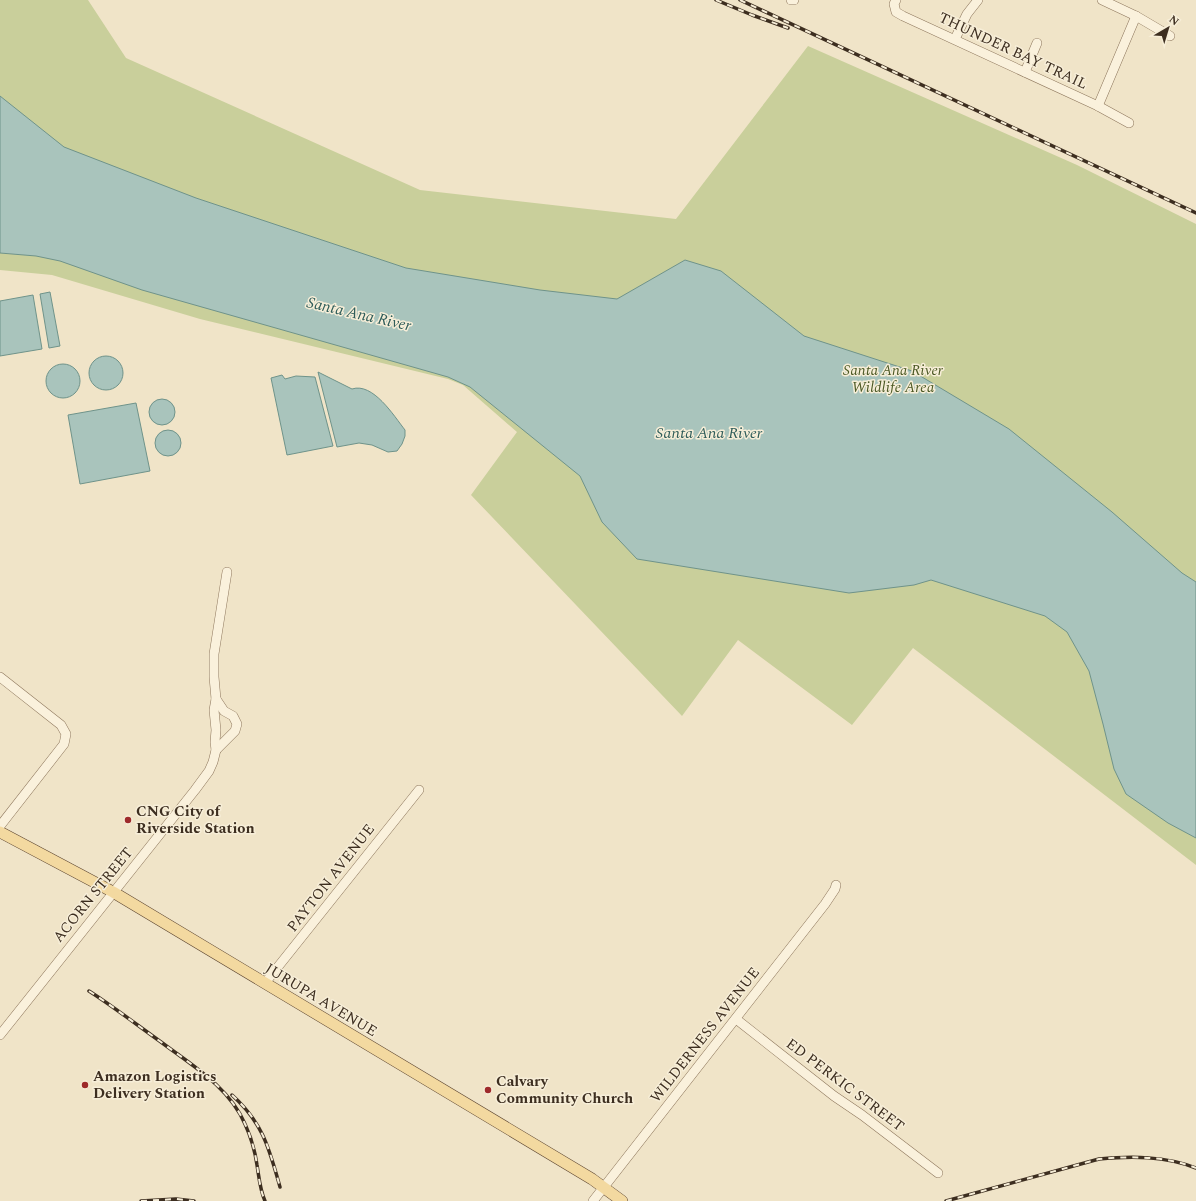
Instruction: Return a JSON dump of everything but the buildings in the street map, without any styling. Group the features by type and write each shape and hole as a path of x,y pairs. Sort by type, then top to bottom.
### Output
{"main road":[{"name":"JURUPA AVENUE","path":"0,832 113,892 605,1187 622,1201"}],"street":[{"name":"THUNDER BAY TRAIL","path":"896,0 894,4 896,12 1098,106 1129,123"},
{"path":"955,40 967,14 978,0"},
{"path":"1102,0 1136,16 1170,36"},
{"path":"1098,106 1136,16"},
{"path":"1025,72 1037,43"},
{"name":"ACORN STREET","path":"0,1035 203,780 213,762 216,750 214,654 227,572"},
{"path":"0,677 61,725 66,734 64,744 0,826"},
{"name":"ACORN STREET","path":"216,699 224,711 233,716 237,724 235,731 216,750"},
{"name":"PAYTON AVENUE","path":"265,983 419,790"},
{"name":"WILDERNESS AVENUE","path":"593,1201 736,1019 828,899 836,885"},
{"name":"ED PERKIC STREET","path":"736,1019 834,1096 862,1115 938,1173"}],"green space":[{"name":"Santa Ana River Wildlife Area","path":"0,0 88,0 126,58 420,190 676,219 808,46 1077,165 1196,224 1196,865 913,648 852,725 738,640 682,716 471,495 517,432 463,385 448,379 200,319 52,275 0,270"}],"water":[{"name":"Santa Ana River","path":"0,96 64,147 196,198 406,268 540,290 617,299 685,260 721,271 804,336 912,371 1009,429 1112,512 1182,573 1196,582 1196,838 1168,823 1126,794 1114,769 1089,671 1067,632 1045,616 931,580 914,585 849,593 637,559 602,522 580,476 470,387 448,377 142,290 60,261 36,256 0,253"},
{"path":"50,292 60,346 49,348 40,294"},
{"path":"33,295 42,349 0,356 0,301"},
{"path":"109,356 118,361 122,366 122,380 118,385 113,389 103,390 99,389 90,380 89,370 90,366 99,357"},
{"path":"60,364 66,364 75,369 79,375 79,387 75,393 66,398 60,398 51,393 46,384 46,378 51,369"},
{"path":"318,372 352,389 360,388 368,390 389,409 405,430 405,436 402,444 397,451 388,452 372,445 359,443 337,447"},
{"path":"282,375 285,379 296,376 315,377 333,446 287,455 271,378"},
{"path":"162,399 171,403 175,412 171,421 162,425 153,421 149,412 153,403"},
{"path":"136,403 150,471 80,484 68,415"},
{"path":"168,430 177,434 181,443 177,452 168,456 159,452 155,443 159,434"}],"railway":[{"path":"716,0 788,28"},
{"path":"740,0 1196,213"},
{"path":"89,991 209,1078 230,1099 245,1124 251,1139 265,1201"},
{"path":"232,1095 243,1105 264,1137 280,1187"},
{"path":"946,1201 1099,1159 1124,1157 1160,1159 1196,1168"},
{"path":"141,1201 176,1199 194,1201"}],"place":[{"name":"CNG City of Riverside Station","path":"128,820"},
{"name":"Amazon Logistics Delivery Station","path":"85,1085"},
{"name":"Calvary Community Church","path":"488,1090"}]}
